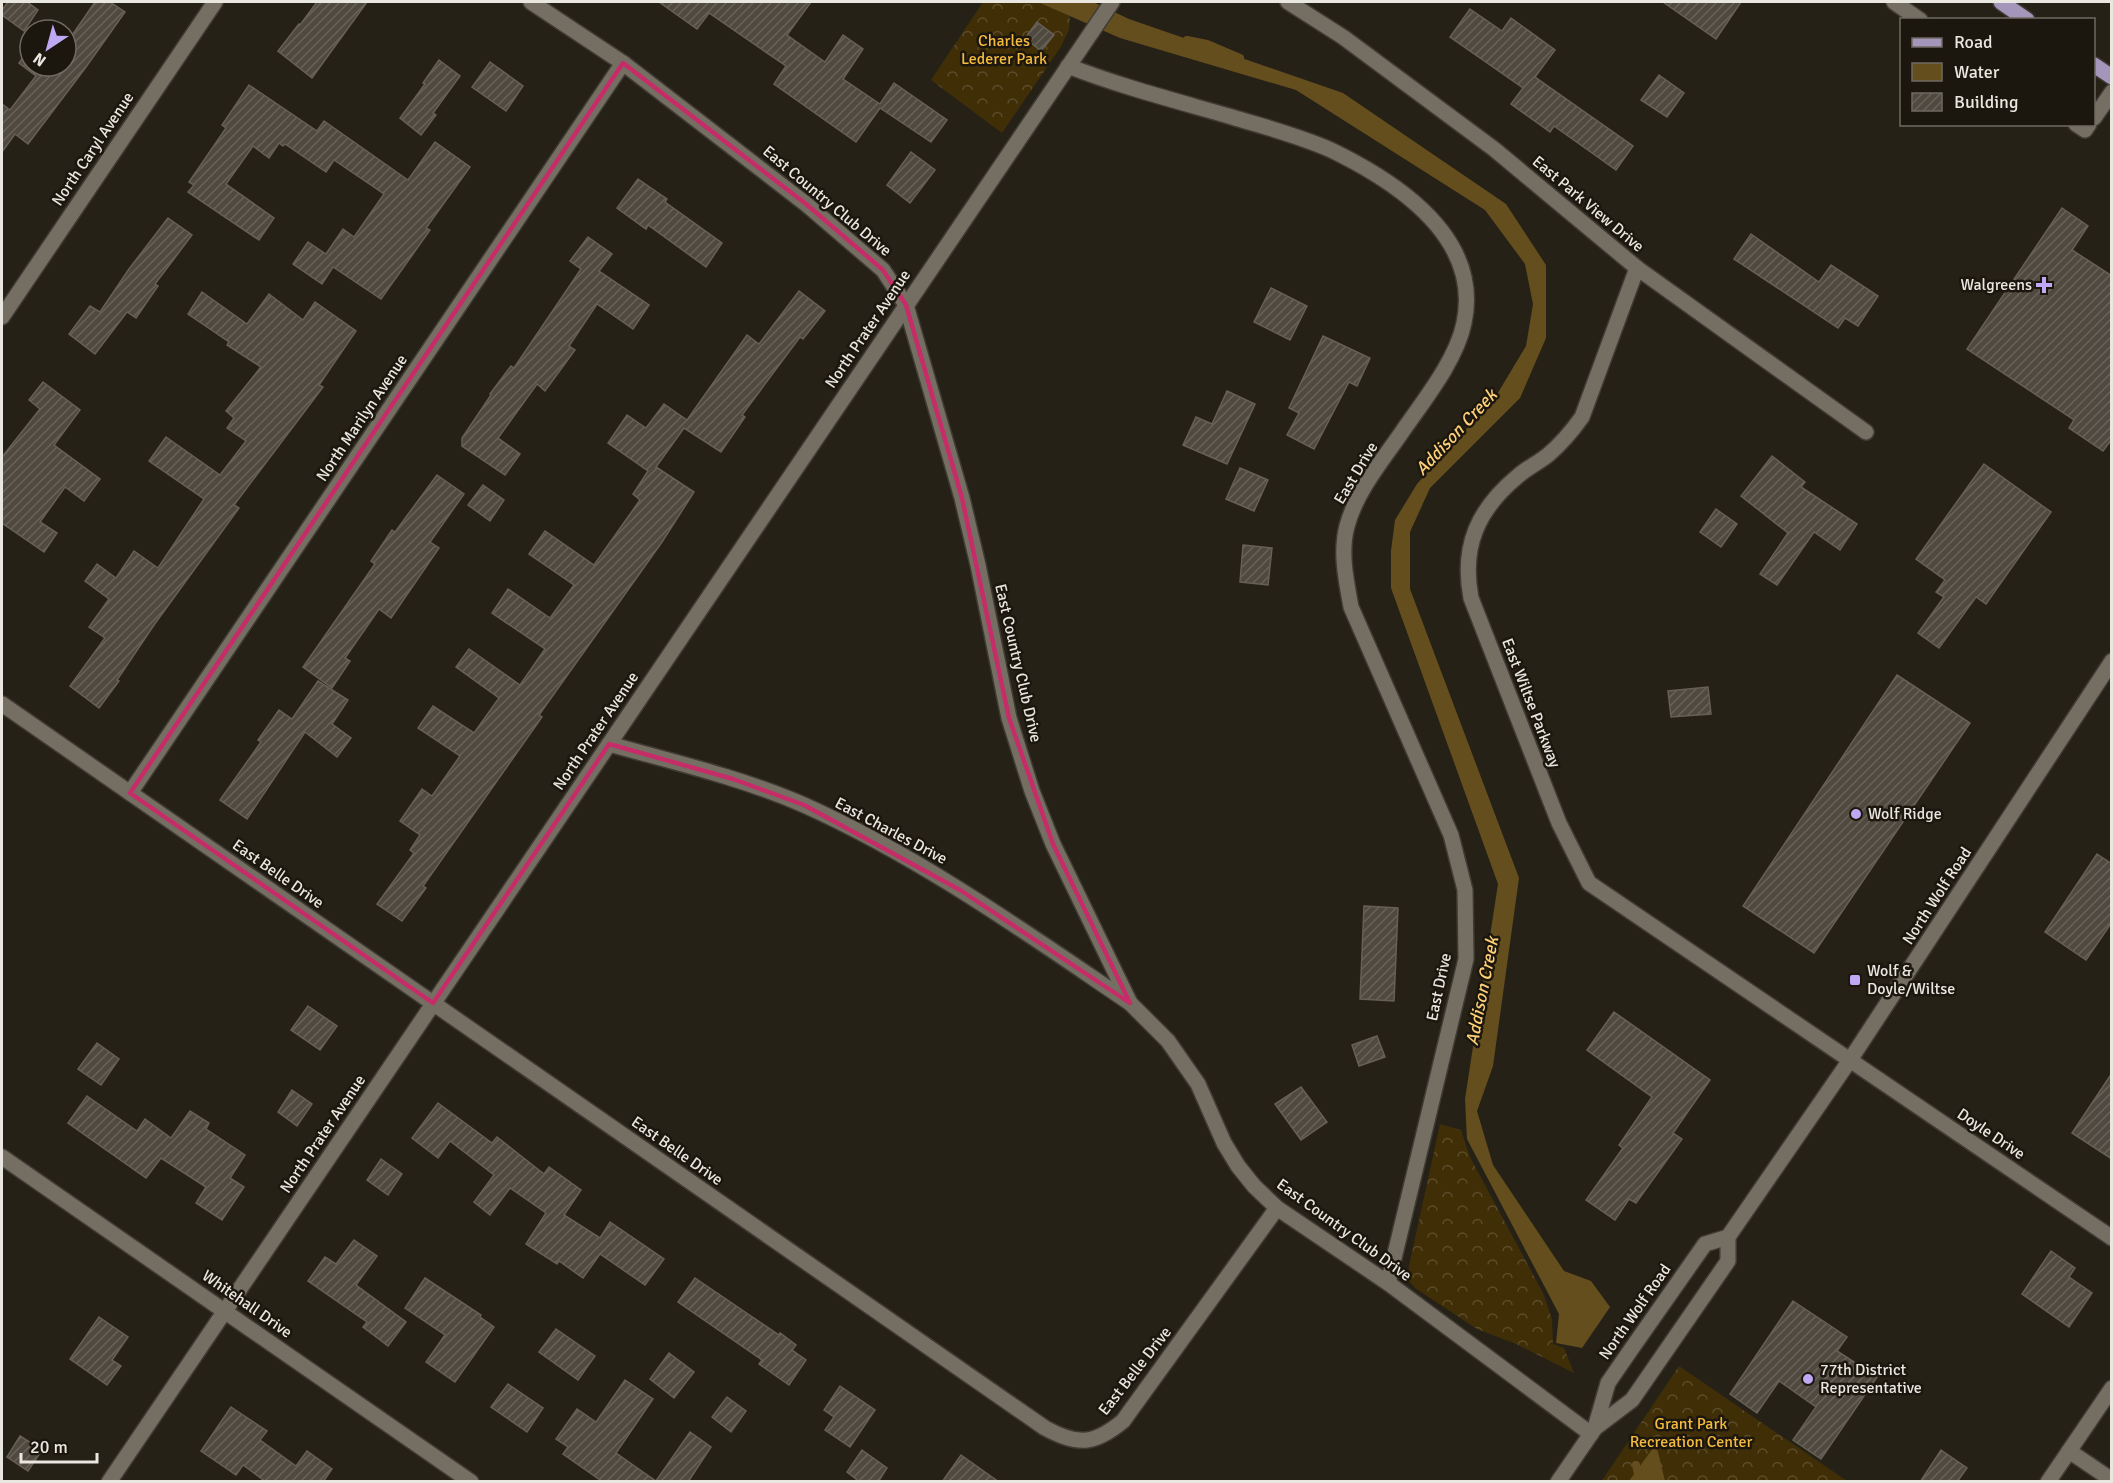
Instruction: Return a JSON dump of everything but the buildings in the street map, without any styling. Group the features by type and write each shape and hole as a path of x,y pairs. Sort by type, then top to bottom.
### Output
{"main road":[{"path":"2001,2 2024,18"},
{"path":"2095,66 2112,77"}],"street":[{"name":"North Caryl Avenue","path":"2,316 215,2"},
{"name":"East Country Club Drive","path":"531,2 623,63 806,204 883,270 906,305 962,498 1009,718 1032,791 1053,844 1130,1003 1168,1041 1198,1084 1224,1143 1238,1166 1254,1186 1277,1208 1388,1283 1593,1431"},
{"name":"North Prater Avenue","path":"110,1482 1112,2"},
{"name":"East Park View Drive","path":"1288,2 1343,37 1494,149 1637,268 1866,432"},
{"path":"1894,2 1917,18"},
{"name":"North Marilyn Avenue","path":"130,793 623,63"},
{"name":"East Drive","path":"1068,66 1106,81 1283,132 1330,150 1373,173 1427,214 1447,237 1459,260 1464,278 1464,323 1454,347 1442,373 1354,506 1344,543 1344,569 1351,607 1451,835 1466,890 1466,959 1388,1283"},
{"path":"2095,113 2112,92"},
{"name":"East Wiltse Parkway","path":"1637,268 1582,417 1567,436 1547,455 1500,492 1480,517 1472,536 1469,558 1467,578 1471,598 1559,823 1589,883 1850,1060"},
{"name":"North Wolf Road","path":"1558,1482 1593,1431 1632,1400 1728,1261 1728,1237 1850,1060 2112,661"},
{"name":"East Belle Drive","path":"2,704 1035,1421 1063,1438 1085,1441 1106,1435 1123,1421 1277,1208"},
{"name":"East Charles Drive","path":"609,744 733,779 804,805 896,852 960,890 1130,1003"},
{"name":"Doyle Drive","path":"1850,1060 2112,1238"},
{"name":"Whitehall Drive","path":"2,1157 471,1482"},
{"name":"North Wolf Road","path":"1593,1431 1608,1383 1705,1244 1728,1237"},
{"path":"2048,1482 2112,1388"},
{"path":"2069,1450 2112,1480"}],"highlighted area":[{"path":"623,63 806,204 883,270 906,305 962,498 1009,718 1053,844 1130,1003 960,890 804,805 733,779 609,744 433,1003 130,793"}],"green space":[{"name":"Charles Lederer Park","path":"983,2 1043,2 1070,16 1069,30 1060,48 1002,133 931,80"},
{"path":"1440,1124 1461,1130 1470,1157 1543,1293 1552,1319 1553,1344 1564,1348 1574,1373 1516,1344 1477,1329 1415,1288 1408,1280 1409,1266"},
{"name":"Grant Park Recreation Center","path":"1679,1366 1847,1481 1601,1482"}],"water":[{"path":"1038,2 1093,2 1129,19 1343,93 1506,204 1546,265 1546,338 1520,398 1430,488 1410,532 1410,589 1519,878 1493,1066 1477,1111 1493,1165 1564,1271 1591,1281 1610,1307 1582,1348 1556,1343 1559,1314 1467,1139 1465,1099 1498,884 1391,588 1391,551 1395,520 1417,484 1496,396 1526,346 1533,304 1525,264 1485,210 1296,90 1120,38"},
{"path":"1656,1444 1665,1481 1629,1481"}],"waterway":[{"name":"Addison Creek","path":"1187,40 1207,44 1240,58"},
{"name":"Addison Creek","path":"1636,1465 1640,1482"}],"place":[{"name":"Walgreens","path":"2044,285"},
{"name":"Wolf Ridge","path":"1856,814"},
{"name":"Wolf & Doyle/Wiltse","path":"1855,980"},
{"name":"77th District Representative","path":"1808,1379"}]}
